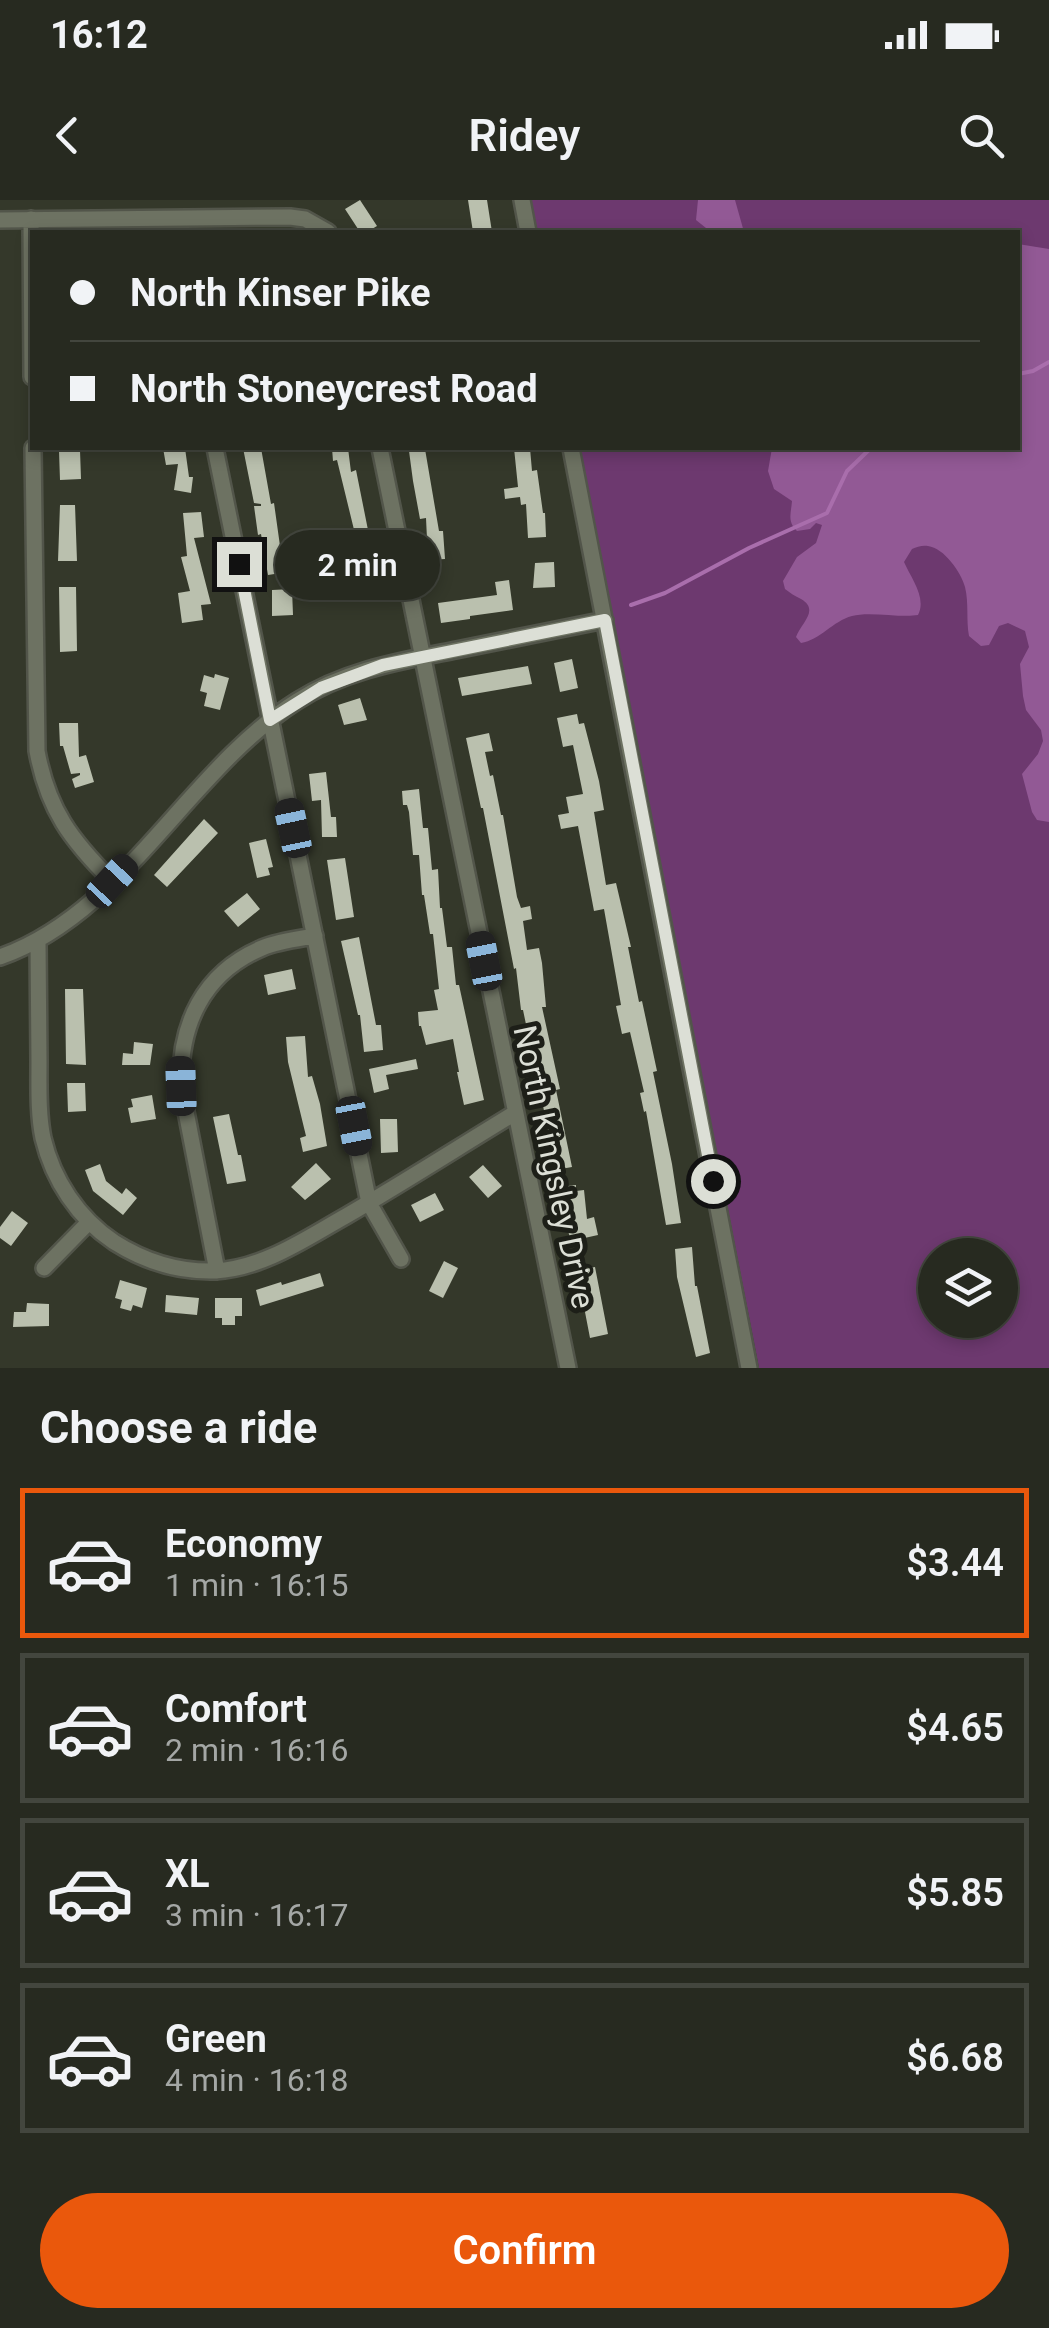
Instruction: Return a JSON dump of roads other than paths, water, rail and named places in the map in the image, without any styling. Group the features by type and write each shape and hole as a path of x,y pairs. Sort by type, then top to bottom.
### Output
{"street":[{"path":"522,200 528,230"},
{"path":"0,220 170,225 290,217 305,219 324,230"},
{"path":"31,219 31,230"},
{"path":"33,450 37,751 57,816 112,881"},
{"path":"215,450 369,1202 401,1259"},
{"name":"North Kingsley Drive","path":"380,450 568,1368"},
{"path":"571,450 748,1368"},
{"path":"0,957 38,940 74,917 232,754 298,700 341,679 383,665 605,620"},
{"path":"218,1270 181,1086 185,1034 204,994 226,969 264,948 315,936"},
{"path":"38,940 42,1135 51,1164 69,1199 89,1222 110,1240 148,1260 189,1270 218,1270 274,1256 515,1112"},
{"path":"44,1268 89,1222"}],"waterway":[{"path":"1020,374 1049,362"},
{"path":"631,605 665,593 749,548 827,513 847,471 869,450"}]}
